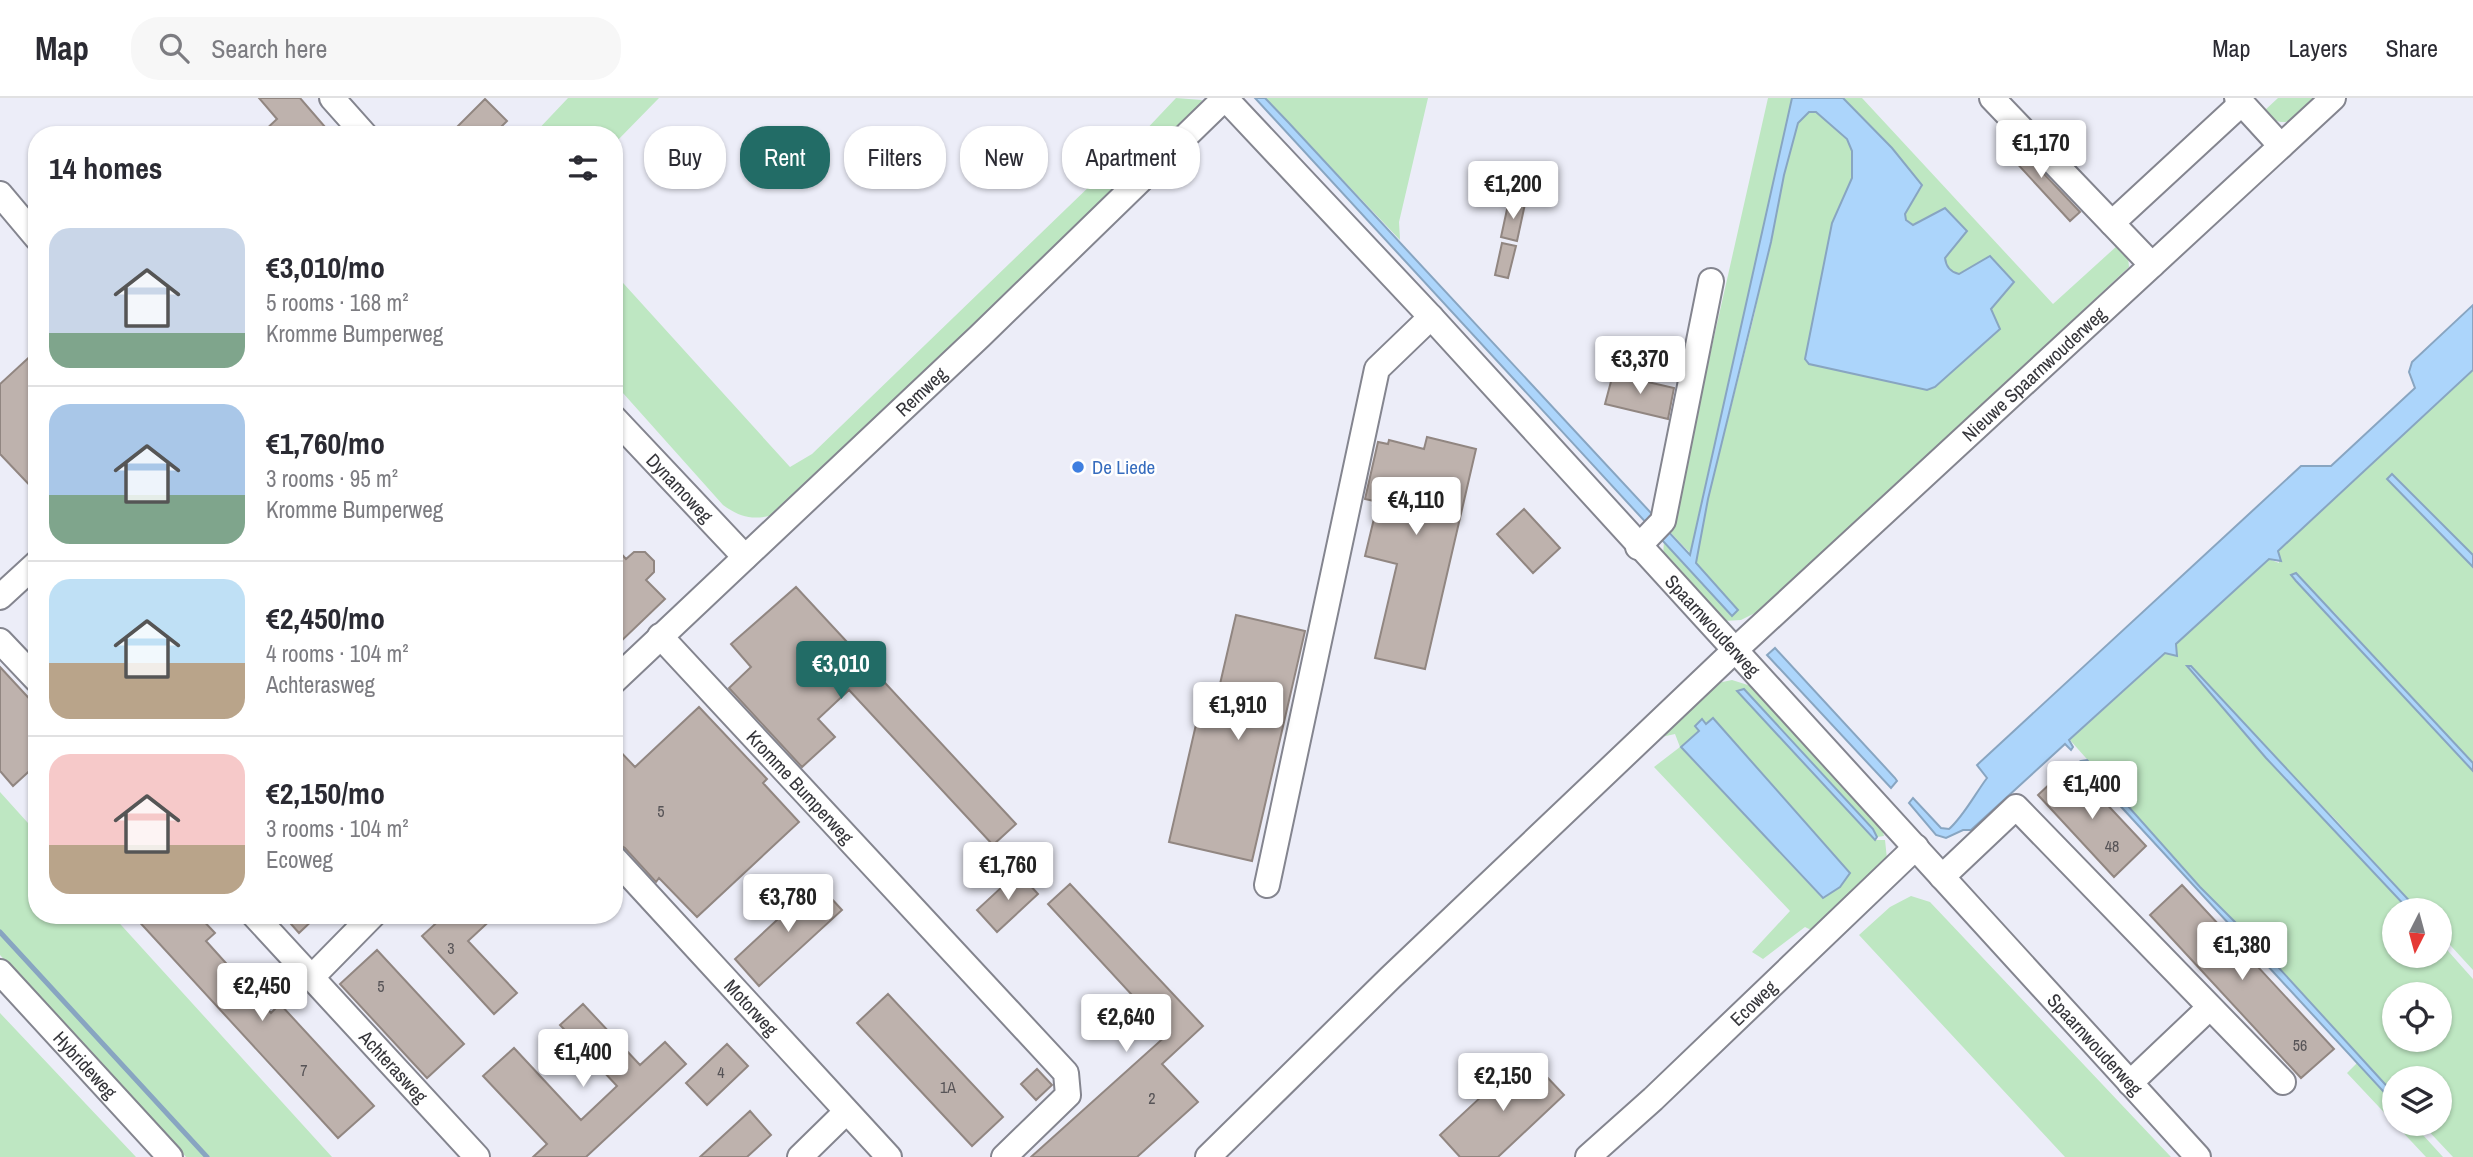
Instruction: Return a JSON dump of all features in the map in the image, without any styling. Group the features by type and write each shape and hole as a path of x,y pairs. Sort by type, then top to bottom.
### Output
{"street":[{"path":"332,98 357,126"},
{"name":"Spaarnwouderweg","path":"1225,98 1431,317 1650,534 1734,651 2198,1157"},
{"name":"Remweg","path":"623,672 1225,98"},
{"path":"1992,98 2152,265"},
{"name":"Nieuwe Spaarnwouderweg","path":"1208,1157 1390,978 1734,651 2333,98"},
{"path":"2112,223 2239,101 2281,146"},
{"path":"0,194 28,227"},
{"path":"1650,534 1711,281"},
{"path":"1267,885 1377,369 1431,317"},
{"name":"Dynamoweg","path":"623,426 761,543"},
{"path":"0,597 28,571"},
{"name":"Kromme Bumperweg","path":"660,636 1066,1073 1068,1095 1004,1157"},
{"path":"0,640 28,670"},
{"path":"1942,877 2016,807 2283,1082"},
{"name":"Ecoweg","path":"1588,1157 1653,1099 1916,847"},
{"name":"Motorweg","path":"623,868 889,1157"},
{"name":"Achterasweg","path":"262,924 477,1157"},
{"path":"312,977 364,924"},
{"name":"Hybrideweg","path":"0,972 170,1157"},
{"path":"2130,1083 2209,1008"},
{"path":"800,1157 846,1112"}],"green space":[{"path":"568,98 659,98 623,135 623,126 542,126"},
{"path":"1176,98 1202,100 1181,126 1150,126"},
{"path":"1265,98 1428,98 1399,222 1400,240"},
{"path":"1768,98 1792,98 1690,553 1670,532"},
{"path":"1843,98 1862,98 2053,304 2118,245 2128,257 2129,267 1763,609 1741,620 1723,621 1663,557 1664,540 1731,616 1738,610 1696,563 1708,499 1754,316 1798,123 1809,112 1816,111 1847,139 1852,151 1852,178 1832,223 1805,359 1809,364 1932,389 2000,329 1991,309 2014,282 1952,272 1946,265 1945,258 1967,231 1945,208 1913,225 1906,219 1905,214 1922,187 1892,148"},
{"path":"2278,98 2315,98 2297,116 2285,122 2272,118 2264,111"},
{"path":"1087,189 1122,189 774,515 747,517 723,505 623,393 623,283 790,467 812,454"},
{"path":"2473,370 2473,555 2395,476 2473,563 2473,766 2332,610 2355,641 2473,771 2473,970 2452,947 2452,898 2407,898 2337,821 2188,669 2399,898 2382,898 2382,968 2452,968 2452,955 2473,979 2473,1157 2453,1157 2433,1136 2452,1136 2452,1066 2382,1066 2382,1081 2258,945 2200,887 2070,740 2269,559 2279,563 2278,551"},
{"path":"1732,680 1751,686 1881,826 1884,836 1877,837 1744,690 1738,691 1875,840 1885,840 1887,859 1811,930 1805,927 1763,959 1752,952 1790,911 1654,767 1680,747 1675,734 1657,738 1713,684","holes":["1713,718 1850,873 1840,887 1822,898 1681,748 1699,730 1702,720 1706,724"]},
{"path":"0,792 28,823 28,924 120,924 332,1157 186,1157 0,955"},
{"path":"1911,896 1930,902 2171,1157 2065,1157 1859,935 1890,907"},
{"path":"0,1013 136,1157 0,1157"},
{"path":"2358,1062 2382,1089 2382,1110 2347,1073"},
{"path":"2406,1136 2424,1136 2443,1157 2426,1157"}],"water":[{"path":"1255,98 1265,98 1288,122 1690,555 1792,98 1843,98 1892,148 1922,185 1905,214 1906,220 1913,225 1945,208 1967,231 1945,258 1949,269 1959,274 1990,256 2014,282 1991,309 2000,329 1935,387 1927,390 1809,364 1805,359 1832,223 1852,178 1852,151 1847,139 1816,112 1809,112 1798,123 1708,499 1696,563 1738,610 1732,616"},
{"path":"2473,305 2473,370 2278,551 2281,561 2269,559 2176,644 2177,656 2165,653 2069,740 2073,747 2071,750 2065,744 1971,830 1963,830 1946,838 1936,835 1909,803 1913,798 1941,828 1949,829 1987,778 1977,765 2301,466 2331,466 2415,388 2409,372 2412,362"},
{"path":"2392,474 2473,555 2473,567 2387,479"},
{"path":"2296,573 2473,763 2473,771 2291,575"},
{"path":"1775,648 1895,778 1897,781 1891,788 1767,655"},
{"path":"2187,666 2191,666 2407,898 2398,898 2266,758"},
{"path":"1744,689 1873,829 1877,837 1875,840 1737,691"},
{"path":"1713,718 1850,873 1840,887 1823,898 1681,747 1699,731 1695,726 1702,719 1706,724"},
{"path":"2087,760 2200,887 2258,945 2382,1081 2382,1090 2090,773 2081,761"}],"building":[{"path":"259,98 300,98 324,126 270,126 277,119"},
{"path":"485,99 507,121 502,126 458,126"},
{"path":"2010,138 2080,212 2070,221 2001,146"},
{"path":"1509,200 1525,204 1517,241 1501,237"},
{"path":"1502,243 1516,246 1508,278 1495,275"},
{"path":"28,358 28,484 0,454 0,384"},
{"path":"1613,374 1674,388 1668,419 1605,404"},
{"path":"1427,437 1476,449 1425,669 1375,658 1397,564 1365,556 1377,506 1373,505 1374,501 1365,499 1378,442 1388,444 1389,440 1424,449"},
{"path":"1524,509 1560,548 1533,573 1497,534"},
{"path":"634,552 645,552 654,561 654,572 646,580 665,599 623,639 623,556 626,559"},
{"path":"796,587 1016,824 993,845 849,690 818,719 835,737 802,767 729,688 751,667 731,644"},
{"path":"1236,615 1305,631 1252,861 1169,842 1203,694 1217,697"},
{"path":"0,667 28,697 28,772 13,786 0,771"},
{"path":"699,707 767,779 763,783 799,822 697,917 659,878 656,882 623,847 623,754 635,767"},
{"path":"2070,765 2146,846 2114,877 2038,795"},
{"path":"1018,872 1038,894 997,932 977,910"},
{"path":"817,883 842,910 759,986 735,959"},
{"path":"1070,884 1203,1026 1162,1064 1198,1102 1137,1157 1031,1157 1168,1034 1048,904"},
{"path":"2182,885 2334,1049 2301,1078 2150,915"},
{"path":"141,924 206,924 215,933 206,941 271,1013 280,1004 374,1106 338,1138"},
{"path":"291,924 308,924 299,933"},
{"path":"435,924 486,924 468,941 517,993 494,1014 422,936"},
{"path":"377,950 464,1044 427,1078 340,984"},
{"path":"888,994 1003,1117 972,1146 857,1023"},
{"path":"583,1004 640,1065 665,1042 686,1064 586,1157 533,1157 547,1144 483,1076 514,1048 581,1120 617,1086 560,1025"},
{"path":"727,1044 748,1066 707,1105 686,1083"},
{"path":"1526,1055 1564,1095 1498,1157 1460,1157 1440,1135"},
{"path":"1037,1069 1052,1085 1036,1100 1021,1084"},
{"path":"750,1111 771,1135 747,1157 700,1157"}],"waterway":[{"path":"0,932 207,1157"}],"place":[{"name":"De Liede","path":"1078,467"}]}
